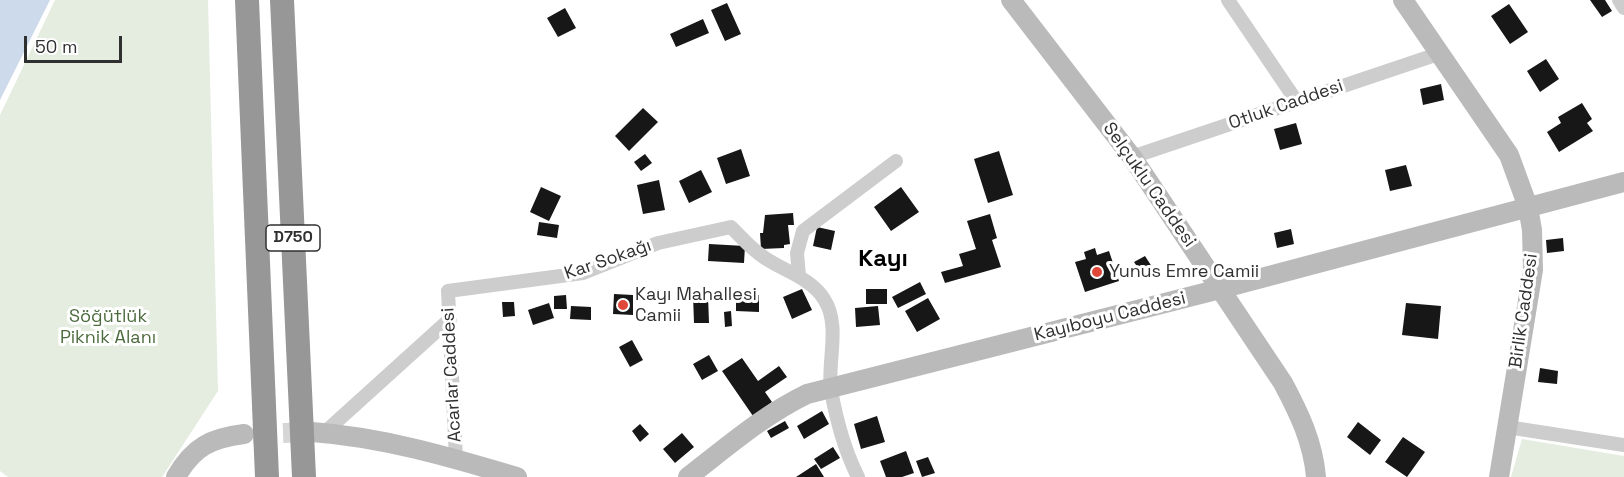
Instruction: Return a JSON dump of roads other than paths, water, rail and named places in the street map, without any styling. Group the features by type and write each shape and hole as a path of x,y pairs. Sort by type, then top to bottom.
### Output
{"highway":[{"name":"D750","path":"248,0 267,477"},
{"name":"D750","path":"282,0 303,477"}],"street":[{"name":"Selçuklu Caddesi","path":"1011,0 1132,158 1282,383 1301,418 1314,460 1316,477"},
{"path":"1228,0 1297,102"},
{"name":"Birlik Caddesi","path":"1403,0 1509,155 1528,207 1532,231 1533,270 1499,477"},
{"path":"1619,0 1624,8"},
{"name":"Otluk Caddesi","path":"1132,158 1440,52"},
{"path":"858,477 845,444 831,388 833,358 829,312 825,300 799,276 797,253 803,231 896,161"},
{"name":"Kayıboyu Caddesi","path":"688,477 743,432 778,408 807,394 1220,289 1624,182"},
{"name":"Kar Sokağı","path":"448,291 583,273 658,243 731,227 766,259 799,276"},
{"name":"Acarlar Caddesi","path":"448,291 456,459"},
{"path":"318,433 450,319"},
{"path":"1507,427 1624,445"},
{"path":"318,433 375,440 456,459 517,477"},
{"path":"176,477 190,457 215,438 244,434"}],"water":[{"path":"0,0 50,0 0,100"}],"tunnel":[{"path":"253,434 312,432"}],"place":[{"name":"Yunus Emre Camii","path":"1097,272"},
{"name":"Kayı Mahallesi Camii","path":"623,305"}],"district":[{"name":"Kayı","path":"883,259"}],"park label":[{"name":"Söğütlük Piknik Alanı","path":"108,327"}]}
